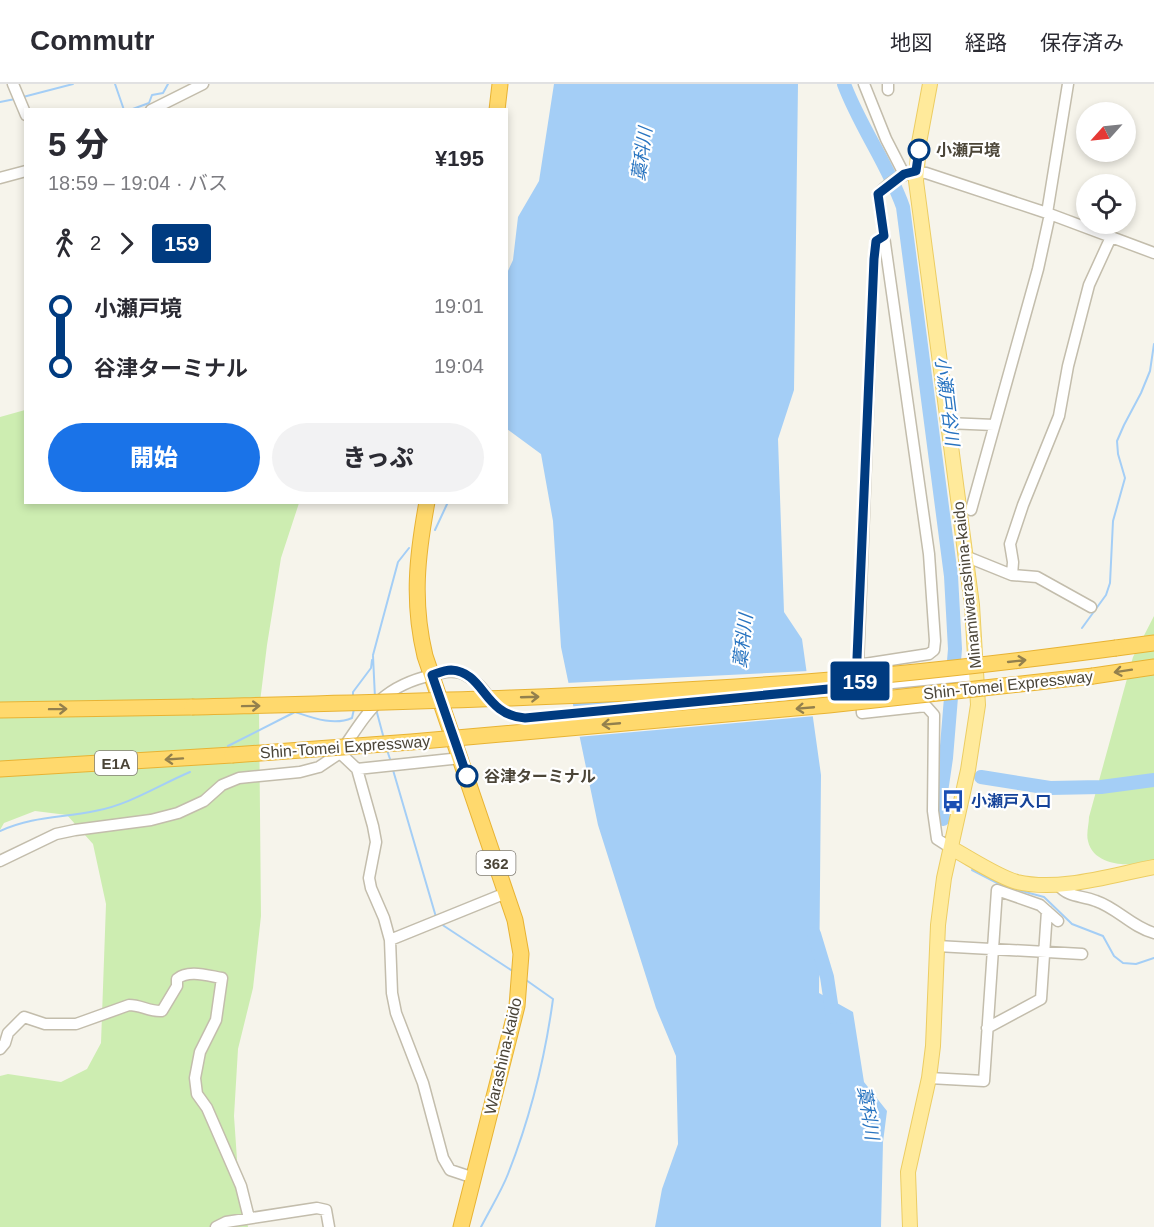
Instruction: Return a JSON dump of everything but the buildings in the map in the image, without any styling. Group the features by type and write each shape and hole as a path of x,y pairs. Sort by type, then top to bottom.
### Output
{"highway":[{"path":"497,108 500,84"},
{"name":"Warashina-kaido","path":"427,504 416,579 420,634 515,920 521,954 517,1006 461,1227"},
{"name":"Shin-Tomei Expressway","path":"0,710 423,701 712,688 927,671 1154,643"},
{"name":"Shin-Tomei Expressway","path":"0,769 411,742 829,705 1093,676 1154,667"}],"main road":[{"name":"Minamiwarashina-kaido","path":"910,1227 908,1172 929,1078 933,1046 937,946 944,878 968,770 978,705 972,605 919,211 910,172 930,84"},
{"path":"951,849 1015,881 1038,885 1058,885 1154,867"}],"street":[{"path":"13,84 24,110"},
{"path":"155,108 203,84"},
{"path":"864,84 886,139 910,172"},
{"path":"970,510 1038,269 1068,84"},
{"path":"0,178 24,172"},
{"path":"858,665 929,654 934,650 935,641 929,554 878,194 882,189 910,172 926,173 1048,214 1154,254"},
{"path":"884,236 876,241 874,259 858,665 862,713 926,706 934,715 933,811 937,839 951,849"},
{"path":"1012,574 1011,544 1023,505 1059,416 1068,366 1089,285 1111,237"},
{"path":"947,423 994,425"},
{"path":"965,556 1012,574 1037,577 1091,608"},
{"path":"0,861 56,834 151,820 178,813 204,801 222,785 239,778 300,772 319,767 340,753 368,712 381,698 413,680 450,670 467,675 480,686 499,710 513,717 525,718 976,675"},
{"path":"340,753 357,769 376,842 369,878 390,940 394,1003 423,1083 443,1158 450,1170 474,1178"},
{"path":"357,769 461,758"},
{"path":"1058,885 1065,893 1098,901 1142,929 1154,933"},
{"path":"929,1078 984,1081 997,890 1040,905 1058,921"},
{"path":"390,940 506,893"},
{"path":"987,1028 1041,999 1047,911"},
{"path":"937,946 1082,954"},
{"path":"0,1049 8,1033 24,1017 45,1024 76,1024 129,1005 162,1011 177,986 177,979 182,975 222,978 216,1020 200,1052 195,1078 197,1094 207,1108 241,1186 249,1218"},
{"path":"216,1227 226,1222 317,1208 326,1210 329,1227"}],"green space":[{"path":"24,410 24,504 299,504 281,558 259,710 261,916 253,988 238,1049 234,1116 238,1174 248,1227 0,1227 0,1076 8,1074 61,1082 87,1069 101,1043 106,904 93,844 67,815 35,811 4,823 0,830 0,417"},
{"path":"1154,616 1154,863 1136,865 1115,863 1106,861 1092,850 1087,838 1089,817 1133,657"}],"water":[{"path":"554,84 798,84 794,390 778,439 784,612 802,639 821,775 819,993 853,1012 864,1082 887,1111 883,1142 881,1227 655,1227 662,1189 678,1144 676,1056 656,1008 598,825 561,647 553,521 541,454 508,430 508,271 513,260 518,217 539,181"}],"pier":[{"path":"809,671 812,690 570,703 566,683"},
{"path":"813,698 816,716 577,737 573,718"}],"waterway":[{"path":"23,97 73,84"},
{"path":"115,84 123,108"},
{"path":"135,108 149,103 152,95 163,93 168,84"},
{"name":"小瀬戸谷川","path":"844,84 903,207 951,576 955,649 941,792 943,819"},
{"path":"0,102 15,99"},
{"path":"1082,628 1106,595 1110,583 1113,521 1125,478 1117,441 1150,371 1154,344"},
{"path":"435,530 447,504"},
{"path":"373,655 398,562 409,548"},
{"path":"373,656 375,698"},
{"path":"353,697 353,692 371,668 372,660"},
{"path":"228,746 295,712 309,717 338,721 352,718 354,709"},
{"path":"376,709 384,739"},
{"path":"387,750 391,762"},
{"path":"393,770 436,917"},
{"path":"0,831 36,820 108,808 190,772"},
{"name":"小瀬戸谷川","path":"981,777 1050,788 1101,787 1154,780"},
{"path":"972,870 1003,886 1044,897 1072,924 1103,936 1114,956 1123,963 1136,964 1154,958"},
{"path":"441,924 514,972"},
{"name":"藁科川","path":"814,934 827,977 833,1017"},
{"path":"481,1227 502,1187 516,1153 530,1110 546,1043 553,999 526,980"}],"bus line":[{"name":"159","path":"467,776 432,675 450,670 467,675 480,686 499,710 513,717 525,718 860,686 857,658 874,247 876,241 884,236 878,194 904,174 916,171 919,150"}],"place":[{"name":"小瀬戸境","path":"919,150"},
{"name":"谷津ターミナル","path":"467,776"},
{"name":"小瀬戸入口","path":"953,801"}]}
